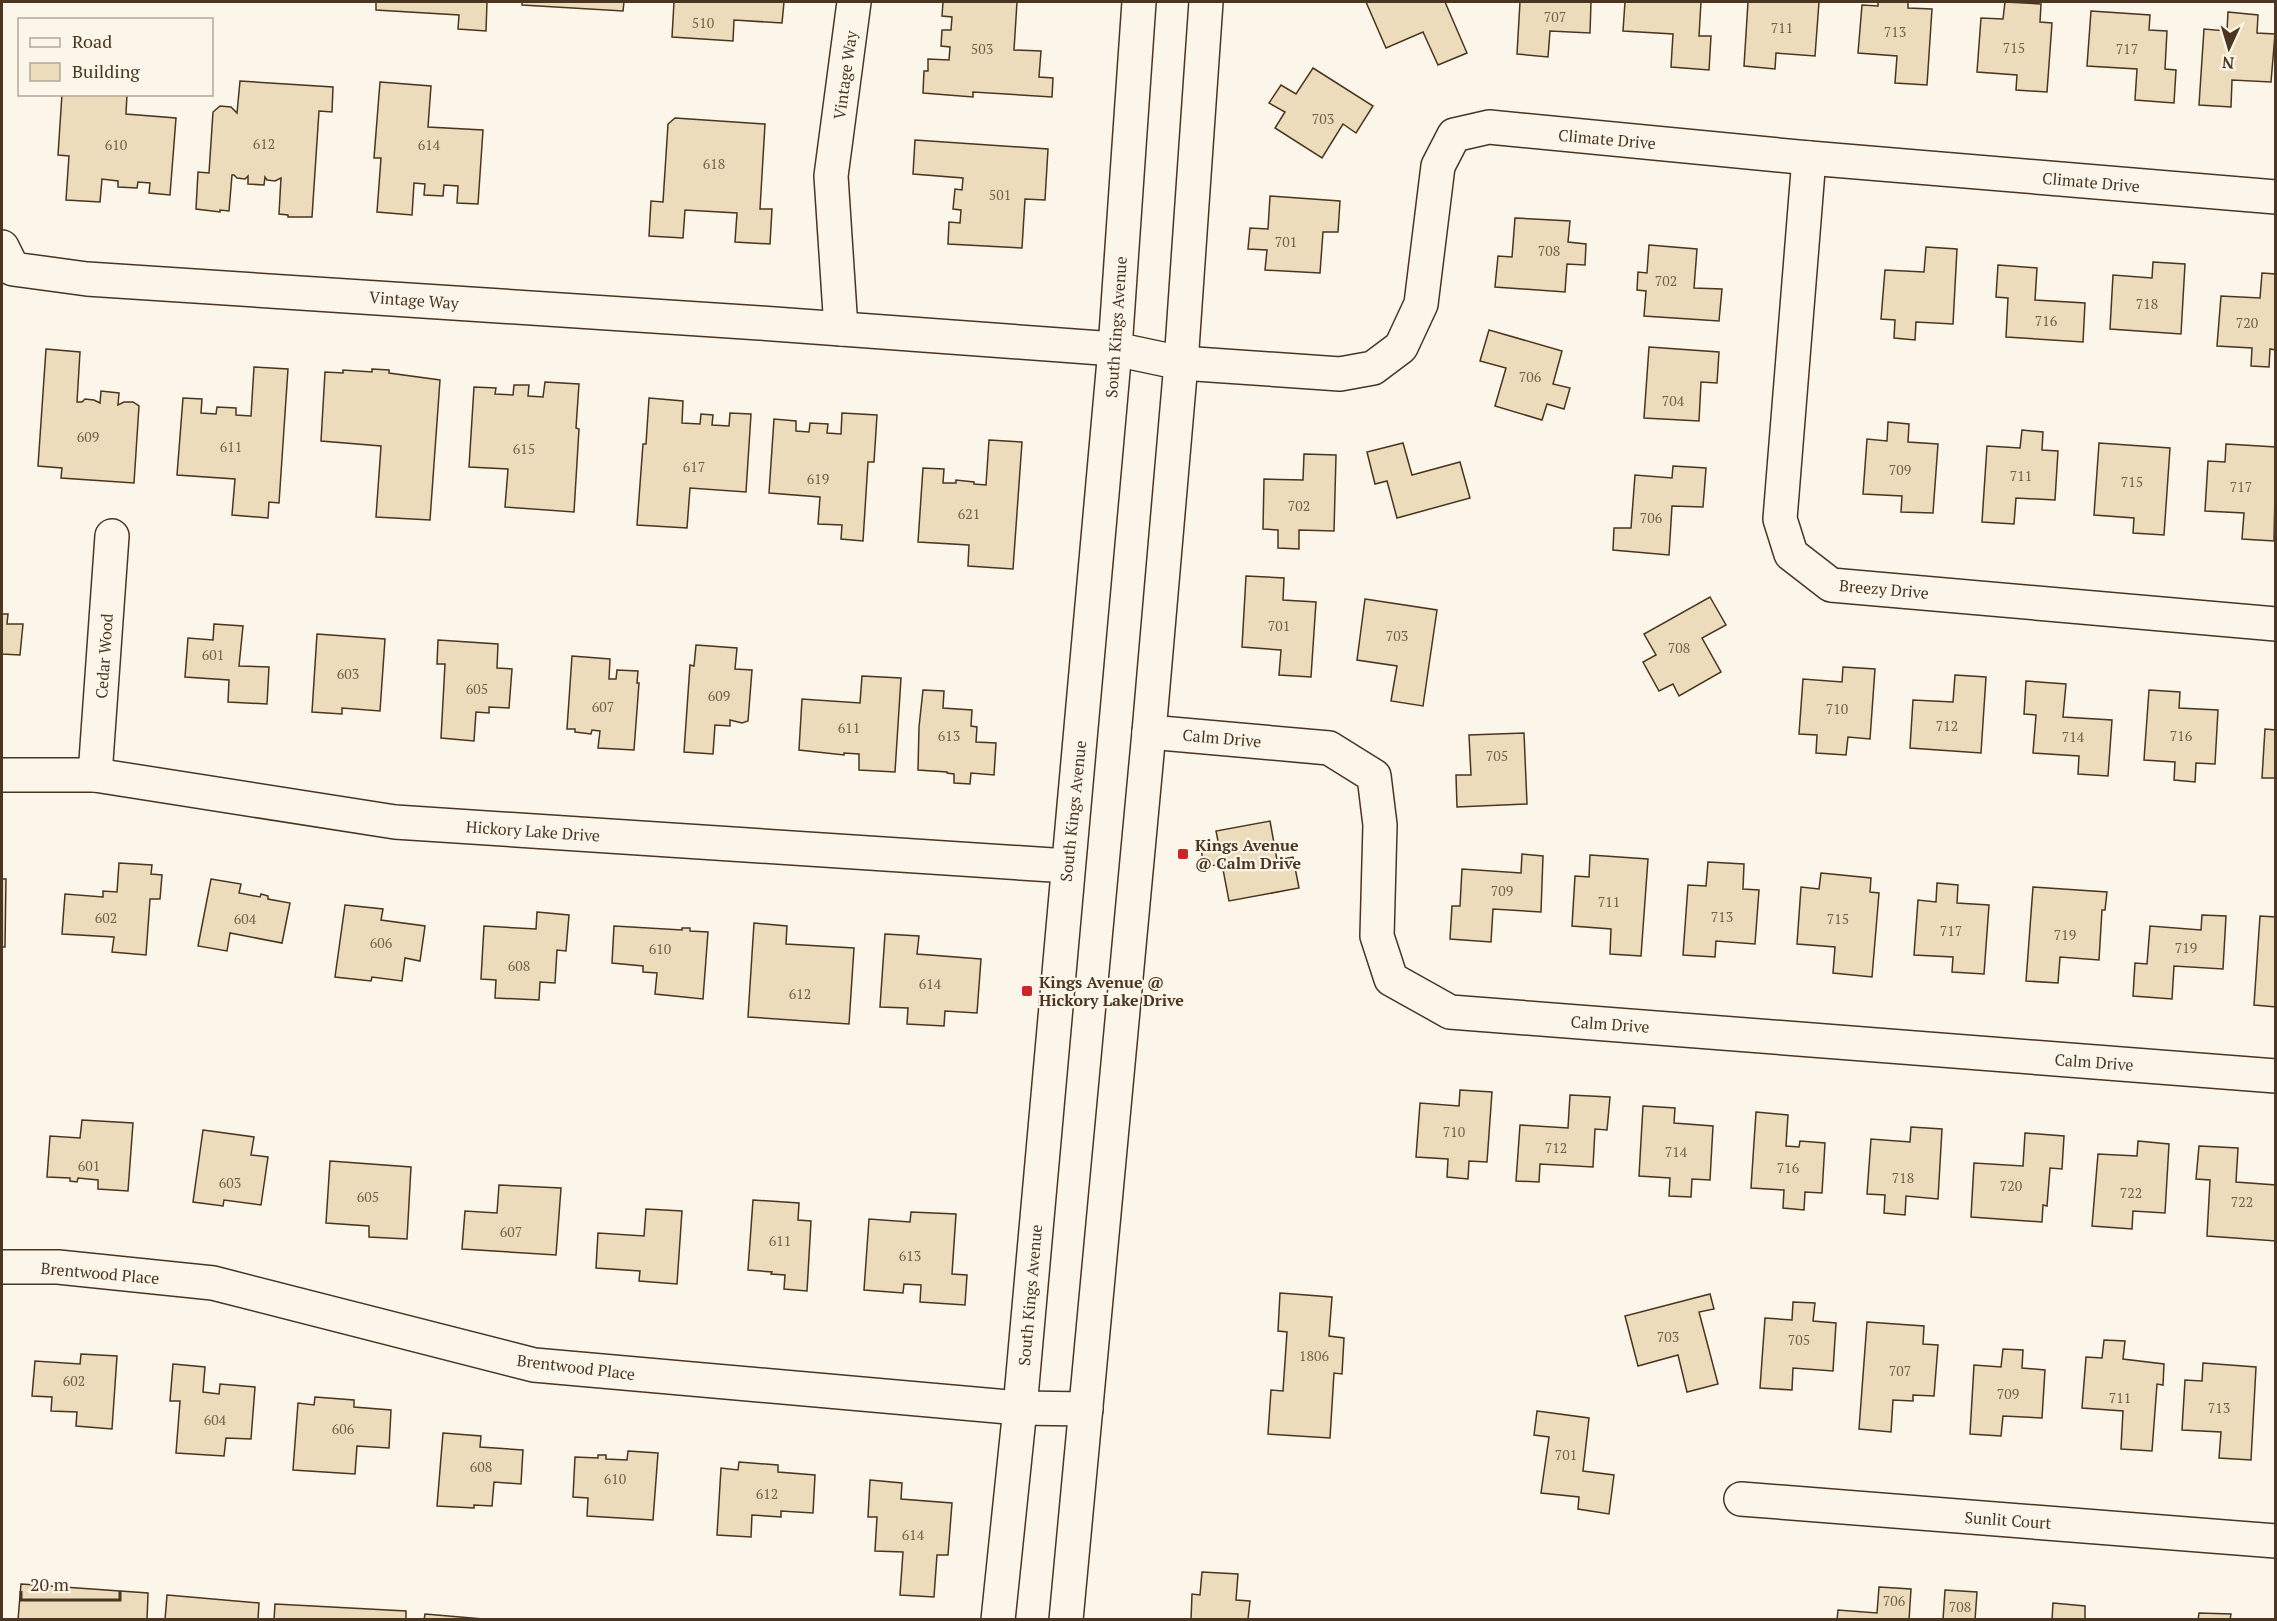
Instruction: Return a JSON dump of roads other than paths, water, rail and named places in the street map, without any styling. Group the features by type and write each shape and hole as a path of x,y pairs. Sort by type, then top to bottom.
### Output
{"street":[{"name":"Vintage Way","path":"841,329 831,176 854,2"},
{"name":"South Kings Avenue","path":"998,1620 1020,1408 1115,349 1139,2"},
{"path":"1066,1620 1181,363 1206,2"},
{"name":"Climate Drive","path":"1115,349 1181,363 1340,374 1373,368 1401,347 1421,304 1438,166 1454,135 1489,128 1809,158 2276,197"},
{"name":"Breezy Drive","path":"1809,158 1780,519 1791,554 1831,585 2276,624"},
{"name":"Vintage Way","path":"2,247 13,269 87,279 1115,349"},
{"name":"Cedar Wood","path":"95,775 112,536"},
{"name":"Calm Drive","path":"1149,732 1329,748 1374,776 1380,825 1377,936 1391,979 1450,1012 2276,1076"},
{"name":"Hickory Lake Drive","path":"2,776 95,775 395,822 1068,866"},
{"name":"Brentwood Place","path":"2,1267 58,1267 213,1283 534,1365 1020,1408 1086,1409"},
{"name":"Sunlit Court","path":"1741,1499 2276,1541"}],"place":[{"name":"Kings Avenue @ Calm Drive","path":"1183,854"},
{"name":"Kings Avenue @ Hickory Lake Drive","path":"1027,991"}]}
